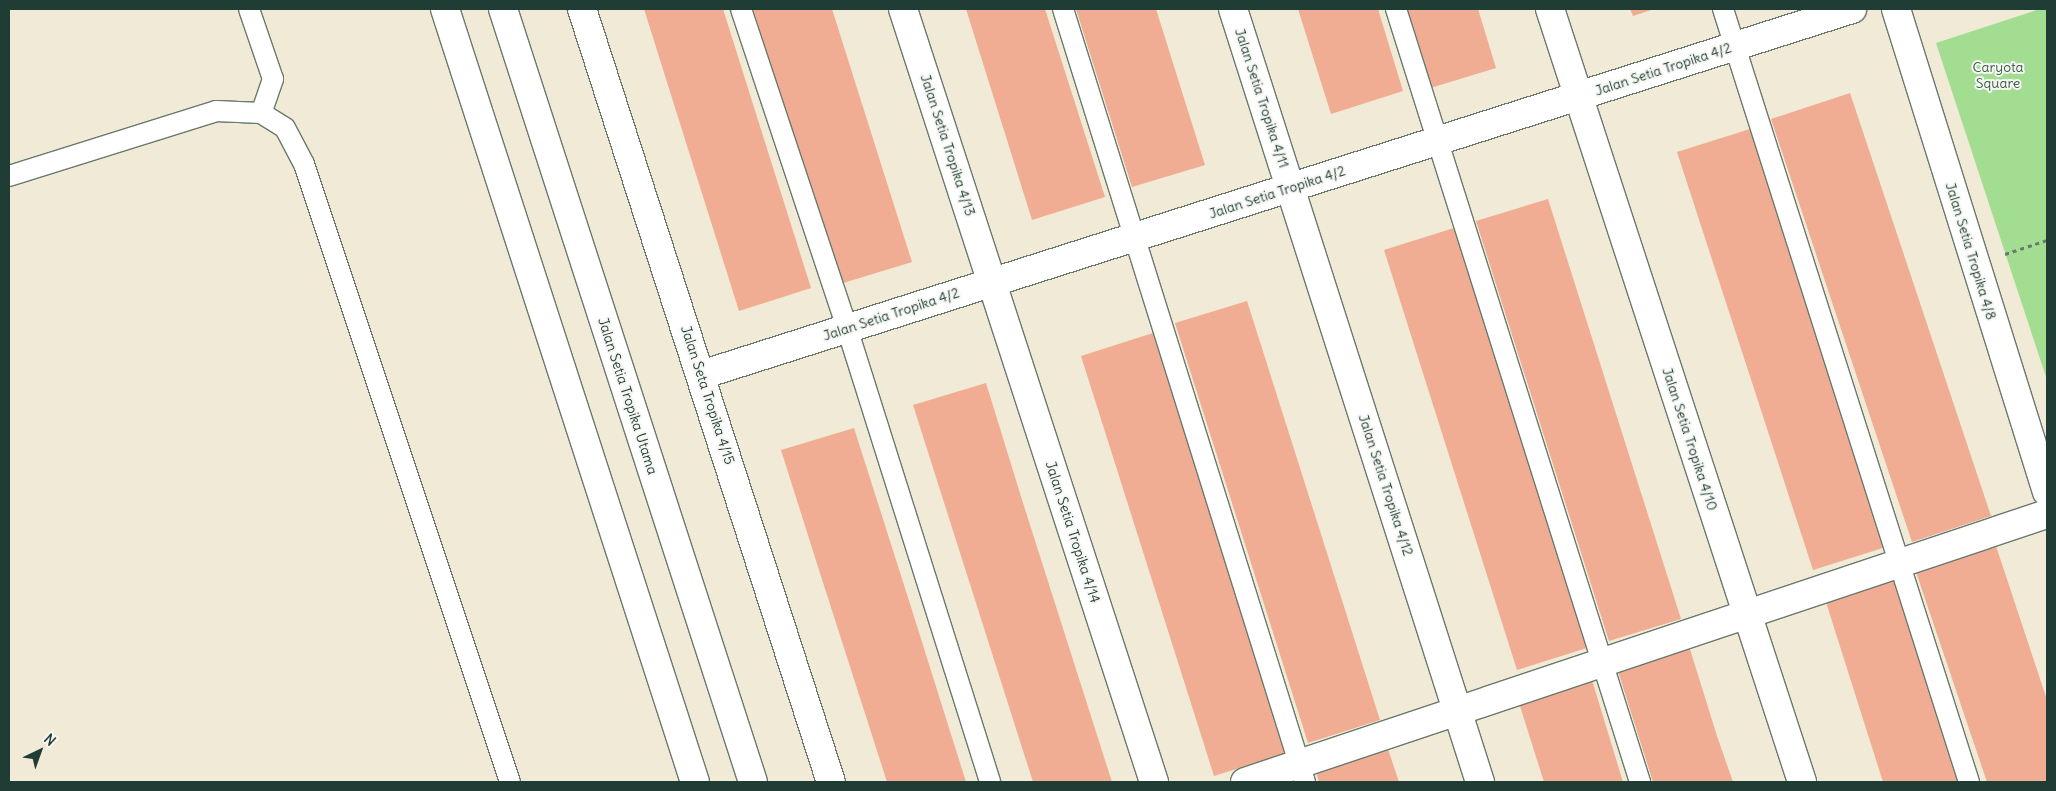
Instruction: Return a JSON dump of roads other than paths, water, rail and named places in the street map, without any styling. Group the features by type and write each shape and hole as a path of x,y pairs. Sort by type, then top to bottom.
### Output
{"street":[{"path":"445,9 695,782"},
{"name":"Jalan Setia Tropika Utama","path":"503,9 753,782"},
{"name":"Jalan Seta Tropika 4/15","path":"582,9 832,782"},
{"name":"Jalan Setia Tropika 4/13","path":"903,9 993,282"},
{"name":"Jalan Setia Tropika 4/11","path":"1233,9 1292,187"},
{"name":"Jalan Setia Tropika 4/10","path":"1550,9 1802,782"},
{"name":"Jalan Setia Tropika 4/2","path":"701,375 1852,9"},
{"name":"Jalan Setia Tropika 4/8","path":"1896,9 2047,492"},
{"name":"Jalan Setia Tropika 4/12","path":"1292,187 1480,782"},
{"name":"Jalan Setia Tropika 4/14","path":"993,282 1154,782"},
{"path":"1245,782 1302,773 1457,711 2047,514"}],"lane":[{"path":"250,9 273,79 261,113"},
{"path":"741,9 847,328 990,782"},
{"path":"1063,9 1136,236 1302,773"},
{"path":"1396,9 1439,140 1601,663 1640,782"},
{"path":"1723,9 1897,564 1969,782"},
{"path":"9,176 216,111 261,113 284,128 304,164 510,782"}],"park label":[{"name":"Caryota Square","path":"1998,76"}]}
